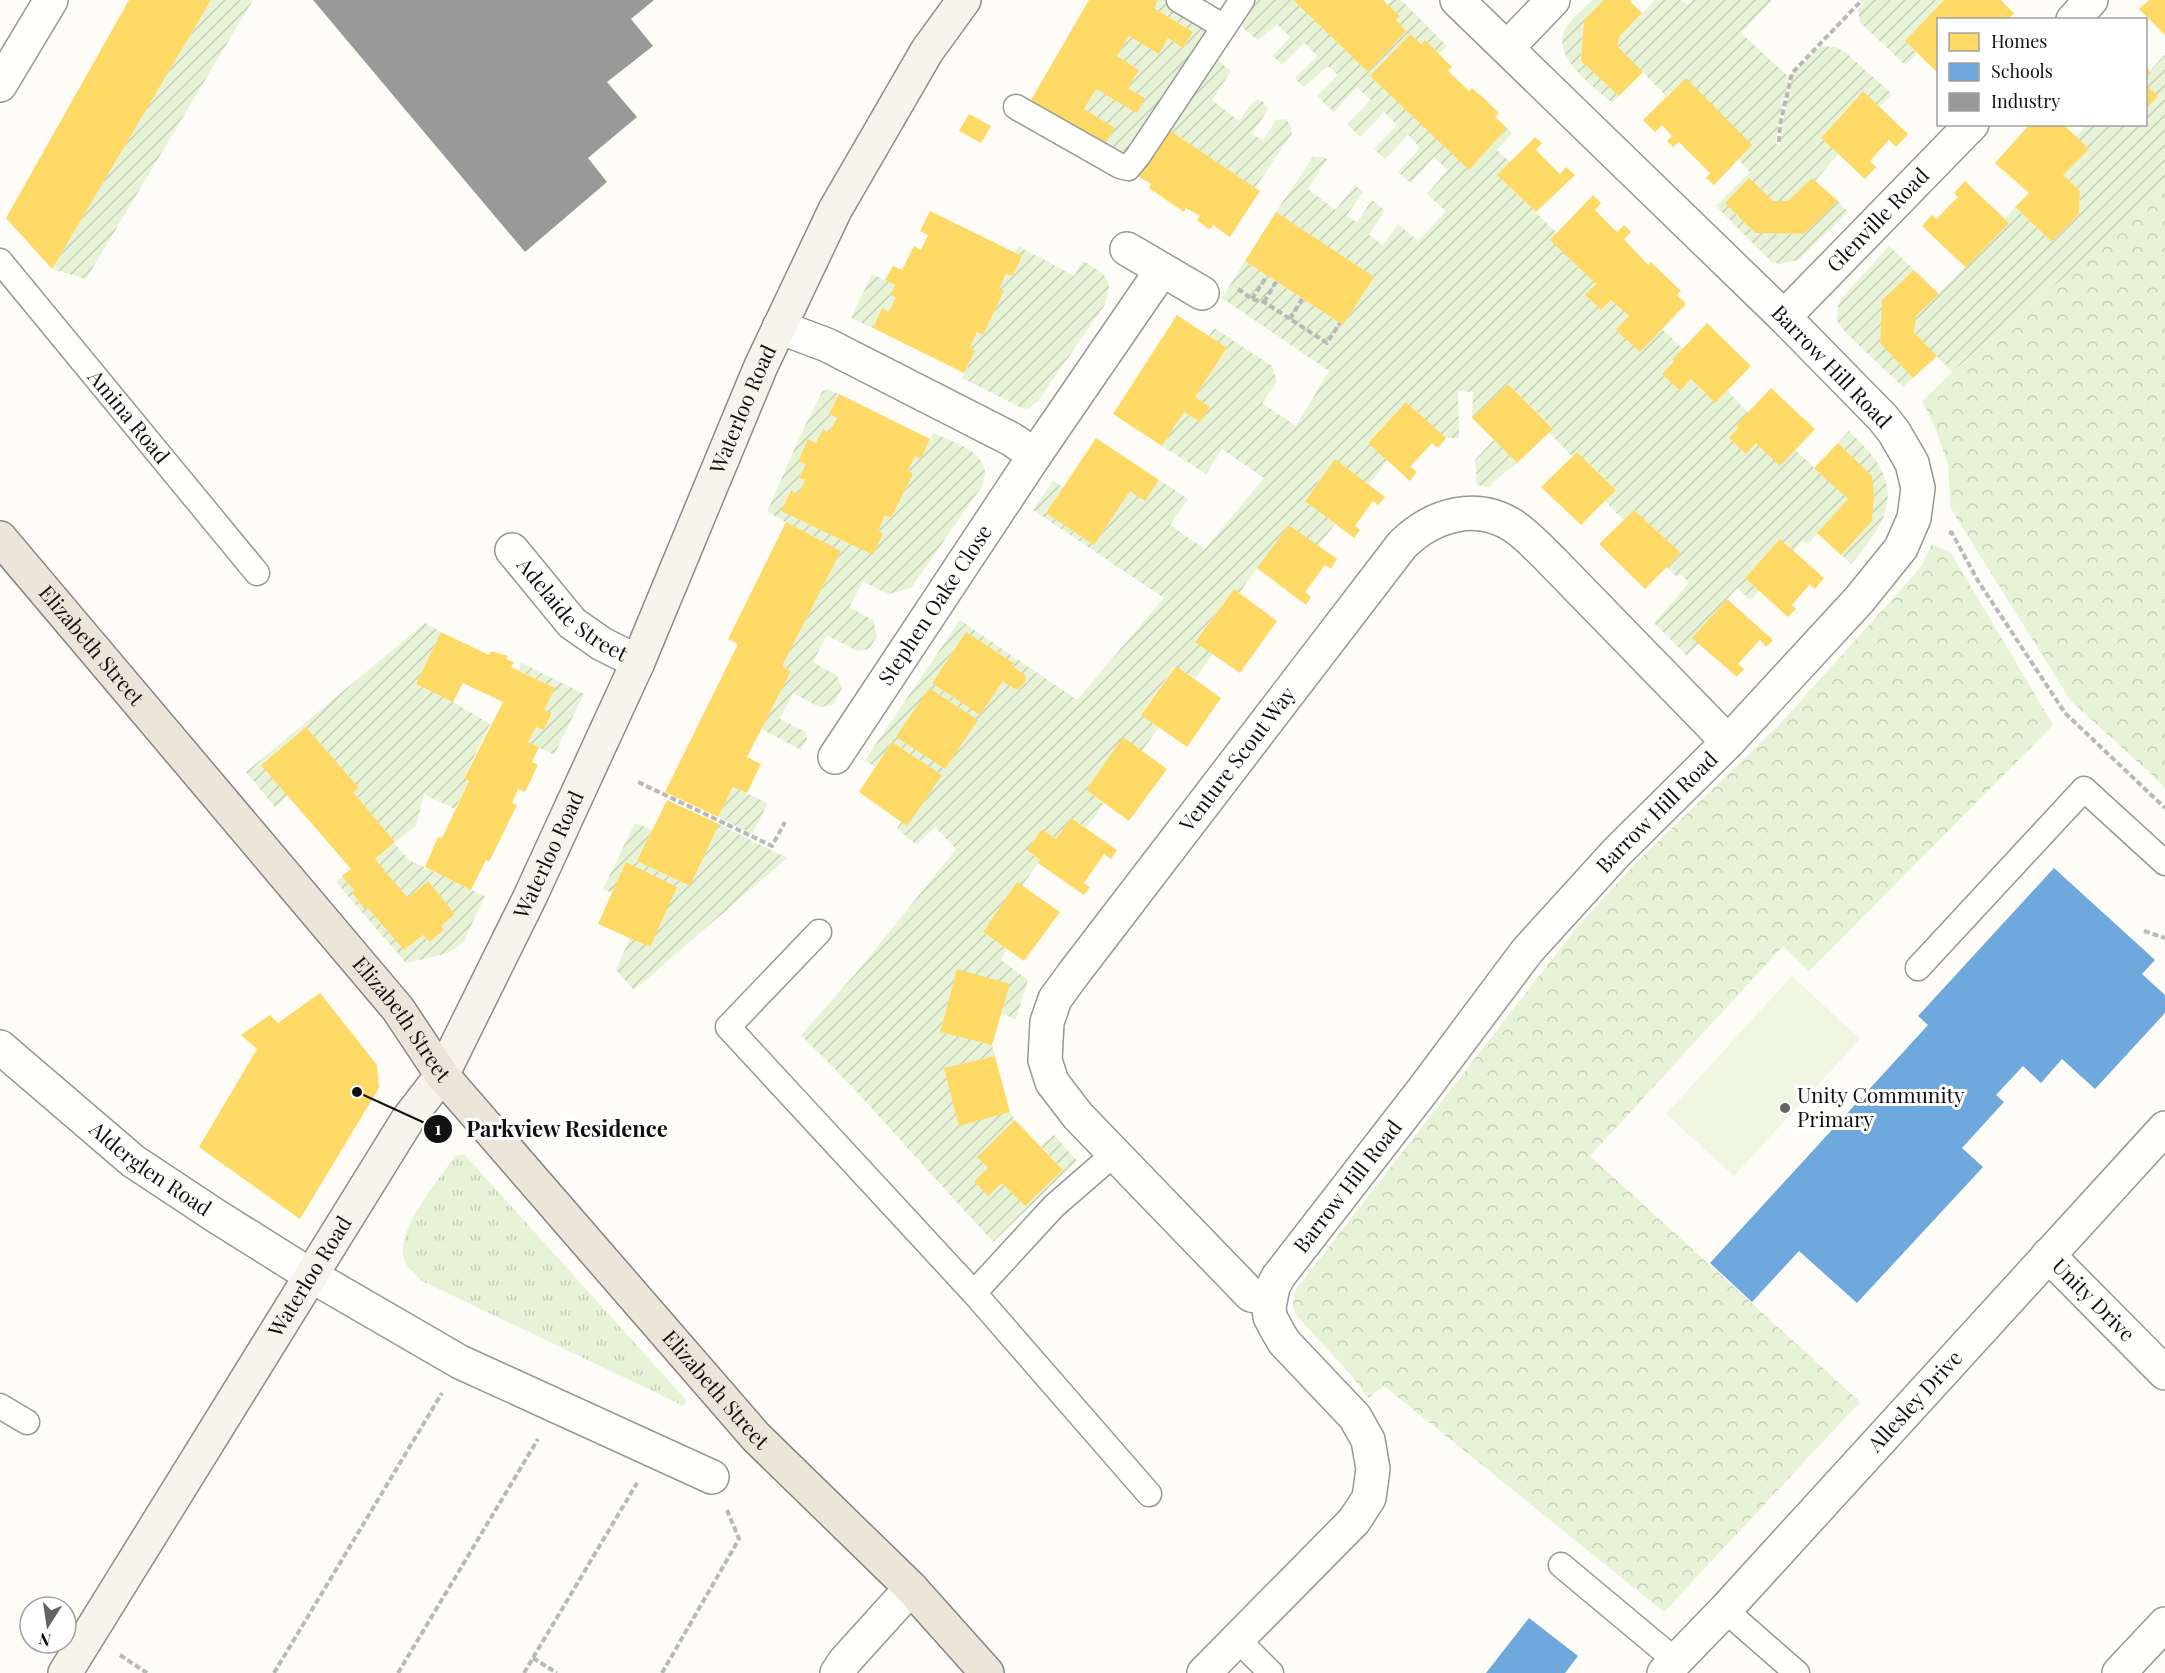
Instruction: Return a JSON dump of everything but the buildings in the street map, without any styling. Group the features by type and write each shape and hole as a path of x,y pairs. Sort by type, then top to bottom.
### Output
{"highway":[{"name":"Elizabeth Street","path":"0,538 398,1009 442,1075 756,1437 911,1588 987,1673"}],"main road":[{"name":"Waterloo Road","path":"65,1673 408,1119 442,1075 530,897 638,662 761,366 835,210 927,51 964,0"}],"street":[{"path":"0,85 51,0"},
{"name":"Barrow Hill Road","path":"1270,1299 1278,1277 1527,951 1616,853 1728,742 1858,600 1889,564 1906,538 1917,502 1918,488 1912,463 1894,432 1784,317 1458,0"},
{"path":"1507,48 1553,0"},
{"path":"2075,18 2091,0"},
{"name":"Glenville Road","path":"1784,317 1970,126"},
{"path":"1127,249 1162,270 1217,289"},
{"name":"Stephen Oake Close","path":"835,757 1035,455 1162,270"},
{"path":"779,327 827,345 1011,440 1035,455"},
{"name":"Venture Scout Way","path":"1270,1299 1251,1294 1078,1116 1052,1082 1045,1060 1047,1022 1055,999 1402,546 1420,529 1442,517 1470,513 1513,525 1553,562 1728,742"},
{"name":"Adelaide Street","path":"512,550 572,623 602,644 638,662"},
{"name":"Alderglen Road","path":"4,1060 133,1161 310,1275 460,1362 712,1477"},
{"name":"Allesley Drive","path":"1670,1667 1725,1610 2165,1128"},
{"name":"Unity Drive","path":"2048,1255 2165,1373"},
{"path":"1204,1673 1354,1521 1369,1498 1373,1470 1368,1440 1355,1417 1284,1342 1270,1317 1270,1299"},
{"path":"837,1673 845,1661 911,1588"},
{"path":"2119,1673 2165,1624"}],"lane":[{"path":"1179,0 1224,27"},
{"path":"1016,107 1120,166 1128,168 1242,0"},
{"name":"Amina Road","path":"0,261 257,573"},
{"path":"1917,968 2084,789 2165,863"},
{"path":"819,932 728,1027 975,1293 1149,1494"},
{"path":"975,1293 1054,1206 1114,1154"},
{"path":"0,1406 27,1422"},
{"path":"1561,1565 1670,1667"},
{"path":"1725,1610 1797,1673"},
{"path":"1237,1640 1271,1673"}],"path":[{"path":"1779,142 1780,125 1792,73 1862,0"},
{"path":"1252,299 1267,276"},
{"path":"1264,302 1276,282"},
{"path":"1217,289 1264,302 1327,343 1340,323"},
{"path":"1290,318 1302,299"},
{"path":"1942,529 1952,533 1978,581 2065,713 2165,808"},
{"path":"638,782 772,846 785,822"},
{"path":"2144,931 2165,938"},
{"path":"274,1673 460,1362"},
{"path":"398,1673 557,1407"},
{"path":"524,1673 655,1452"},
{"path":"662,1673 739,1539 712,1477"},
{"path":"533,1658 557,1673"}],"green space":[{"path":"211,0 253,0 86,279 52,269"},
{"path":"1158,0 1169,0 1203,20 1206,41 1136,149 1118,152 1105,144 1114,128 1084,109 1096,89 1137,112 1145,98 1128,88 1139,70 1117,56 1129,36 1159,54 1168,38 1184,47 1193,32 1154,8"},
{"path":"1255,0 1293,0 1368,72 1406,31 1396,20 1399,16 1387,5 1392,0 1401,0 1447,46 1439,54 1425,40 1421,44 1410,34 1371,77 1469,169 1507,128 1512,133 1497,150 1510,162 1497,175 1557,233 1550,240 1596,284 1586,296 1601,310 1611,300 1629,316 1617,330 1640,352 1662,329 1683,349 1662,374 1680,391 1691,380 1714,402 1727,390 1748,413 1736,425 1738,428 1729,438 1745,453 1756,443 1795,450 1848,499 1808,544 1803,540 1794,551 1780,539 1745,578 1759,591 1751,600 1737,588 1693,637 1699,643 1687,656 1654,623 1689,583 1681,574 1677,577 1667,567 1681,553 1634,510 1623,520 1605,501 1616,489 1577,452 1572,456 1549,433 1553,428 1508,384 1472,418 1473,392 1458,391 1459,438 1446,438 1406,402 1368,442 1387,460 1369,485 1335,459 1305,500 1335,524 1318,546 1289,525 1239,593 1233,590 1195,641 1213,654 1195,679 1175,666 1141,714 1159,727 1142,751 1105,764 1086,790 1104,804 1086,828 1071,818 1056,839 1042,829 1027,850 1040,860 1022,886 1017,883 983,932 1007,949 1001,960 1028,980 1016,1019 1002,1014 1009,984 957,970 940,1031 992,1045 995,1056 944,1068 959,1125 1010,1112 1015,1120 978,1158 988,1168 974,1181 1002,1183 1025,1206 1063,1170 1041,1146 1054,1135 1077,1161 993,1242 846,1080 801,1035 856,973 956,849 935,827 916,845 897,828 901,822 907,825 942,775 892,742 875,767 865,760 960,620 1077,700 1164,598 1033,510 1053,481 1063,487 1046,513 1094,545 1130,491 1145,500 1159,480 1188,499 1170,525 1205,549 1264,478 1222,449 1206,474 1162,446 1184,412 1200,422 1210,407 1195,397 1227,349 1209,336 1214,328 1272,366 1277,382 1262,403 1296,426 1329,371 1222,298 1245,261 1343,325 1373,277 1276,212 1313,157 1327,159 1308,189 1336,210 1355,185 1363,192 1346,216 1357,222 1372,200 1385,211 1369,235 1383,245 1398,224 1418,241 1446,211 1427,194 1448,170 1434,157 1411,183 1398,172 1420,148 1408,135 1385,159 1374,149 1397,125 1384,112 1360,137 1347,124 1371,100 1357,87 1334,112 1317,96 1338,75 1328,66 1304,87 1295,78 1318,56 1304,43 1282,65 1273,56 1290,37 1277,24 1258,41 1239,24","holes":["966,632 1014,663 1012,666 1025,675 1026,681 1019,689 1014,689 1003,681 980,715 932,682","929,688 977,720 945,769 897,737"]},
{"path":"1592,0 1604,0 1584,20 1581,61 1619,96 1612,103 1576,70 1563,49 1562,39 1566,28"},
{"path":"1655,0 1682,0 1688,5 1693,0 1772,0 1741,33 1789,77 1778,124 1776,144 1781,145 1782,127 1793,73 1821,46 1836,47 1845,52 1892,94 1879,107 1862,91 1821,138 1838,154 1815,181 1812,178 1788,201 1773,201 1749,179 1725,203 1755,233 1804,234 1838,201 1848,212 1798,260 1780,264 1772,262 1716,206 1750,172 1738,159 1751,145 1686,79 1666,96 1618,47 1619,37"},
{"path":"1865,0 1944,0 1905,41 1917,53 1905,65 1860,22 1858,10"},
{"path":"2165,54 2165,182 2077,266 1952,372 1914,332 1916,316 2009,223 2005,218 2015,207 2052,242 2079,214 2080,191 2063,175 2076,136 2086,126 2147,126 2147,108 2158,96 2147,85 2150,71"},
{"path":"1213,56 1231,71 1212,100 1239,121 1257,99 1264,102 1268,109 1252,134 1263,140 1276,120 1286,119 1291,126 1292,134 1255,188 1169,130 1138,176 1136,174"},
{"path":"2165,182 2165,787 2071,701 1951,509 1948,465 1935,427 1922,401 2077,266"},
{"path":"1018,246 1074,276 1083,261 1103,274 1109,289 1104,306 1038,401 1028,409 962,378 975,352 970,348 977,332 983,335 1003,293 999,289 1006,274 1013,276 1022,256 1015,253"},
{"path":"1889,246 1914,270 1882,300 1880,343 1913,378 1903,387 1847,334 1837,321 1841,299"},
{"path":"872,274 895,285 891,294 896,297 889,312 882,308 873,328 851,318"},
{"path":"827,389 839,394 829,414 837,418 829,433 823,430 816,443 808,440 798,460 806,464 799,477 805,480 798,495 790,491 781,511 873,555 883,535 878,531 885,515 891,518 913,474 908,471 915,456 921,459 933,433 972,452 983,464 985,474 982,486 911,588 889,594 863,582 849,607 873,620 877,636 869,649 857,651 827,635 813,662 837,676 842,688 833,705 819,707 793,693 780,719 806,732 807,739 801,750 761,729 791,671 782,666 841,551 767,512 800,436 822,392"},
{"path":"1849,431 1876,461 1888,493 1883,519 1869,542 1851,564 1841,555 1872,521 1874,497 1838,443"},
{"path":"1494,440 1517,463 1492,483 1491,487 1477,485 1475,460"},
{"path":"1932,544 1951,553 2053,725 1809,971 1783,946 1590,1156 1860,1402 1664,1612 1384,1386 1368,1398 1352,1376 1296,1315 1293,1308 1294,1298 1297,1288 1577,927 1637,862 1778,726 1914,575 1922,565"},
{"path":"425,623 441,632 416,684 490,724 464,778 469,781 455,809 424,794 416,826 395,842 353,792 359,788 306,727 261,764 289,795 275,807 246,772"},
{"path":"522,663 584,694 554,755 528,742 536,727 544,730 552,714 544,710 555,688 518,670"},
{"path":"733,787 768,803 752,834 718,817"},
{"path":"635,823 652,830 638,861 689,886 719,824 787,858 634,990 616,970 630,938 650,947 627,862 612,893 603,889"},
{"path":"394,843 409,860 485,896 463,943 448,953 406,963 336,882 342,876 355,891 352,894 364,908 367,907 404,950 423,935 430,942 444,931 441,926 455,914 428,881 408,898 375,859"},
{"path":"1792,976 1860,1039 1734,1176 1666,1114"},
{"path":"464,1154 686,1400 684,1406 422,1281 410,1269 403,1255 403,1243 413,1217 455,1156"}],"place":[{"name":"Parkview Residence","path":"357,1092"},
{"name":"Unity Community Primary","path":"1785,1108"}]}
